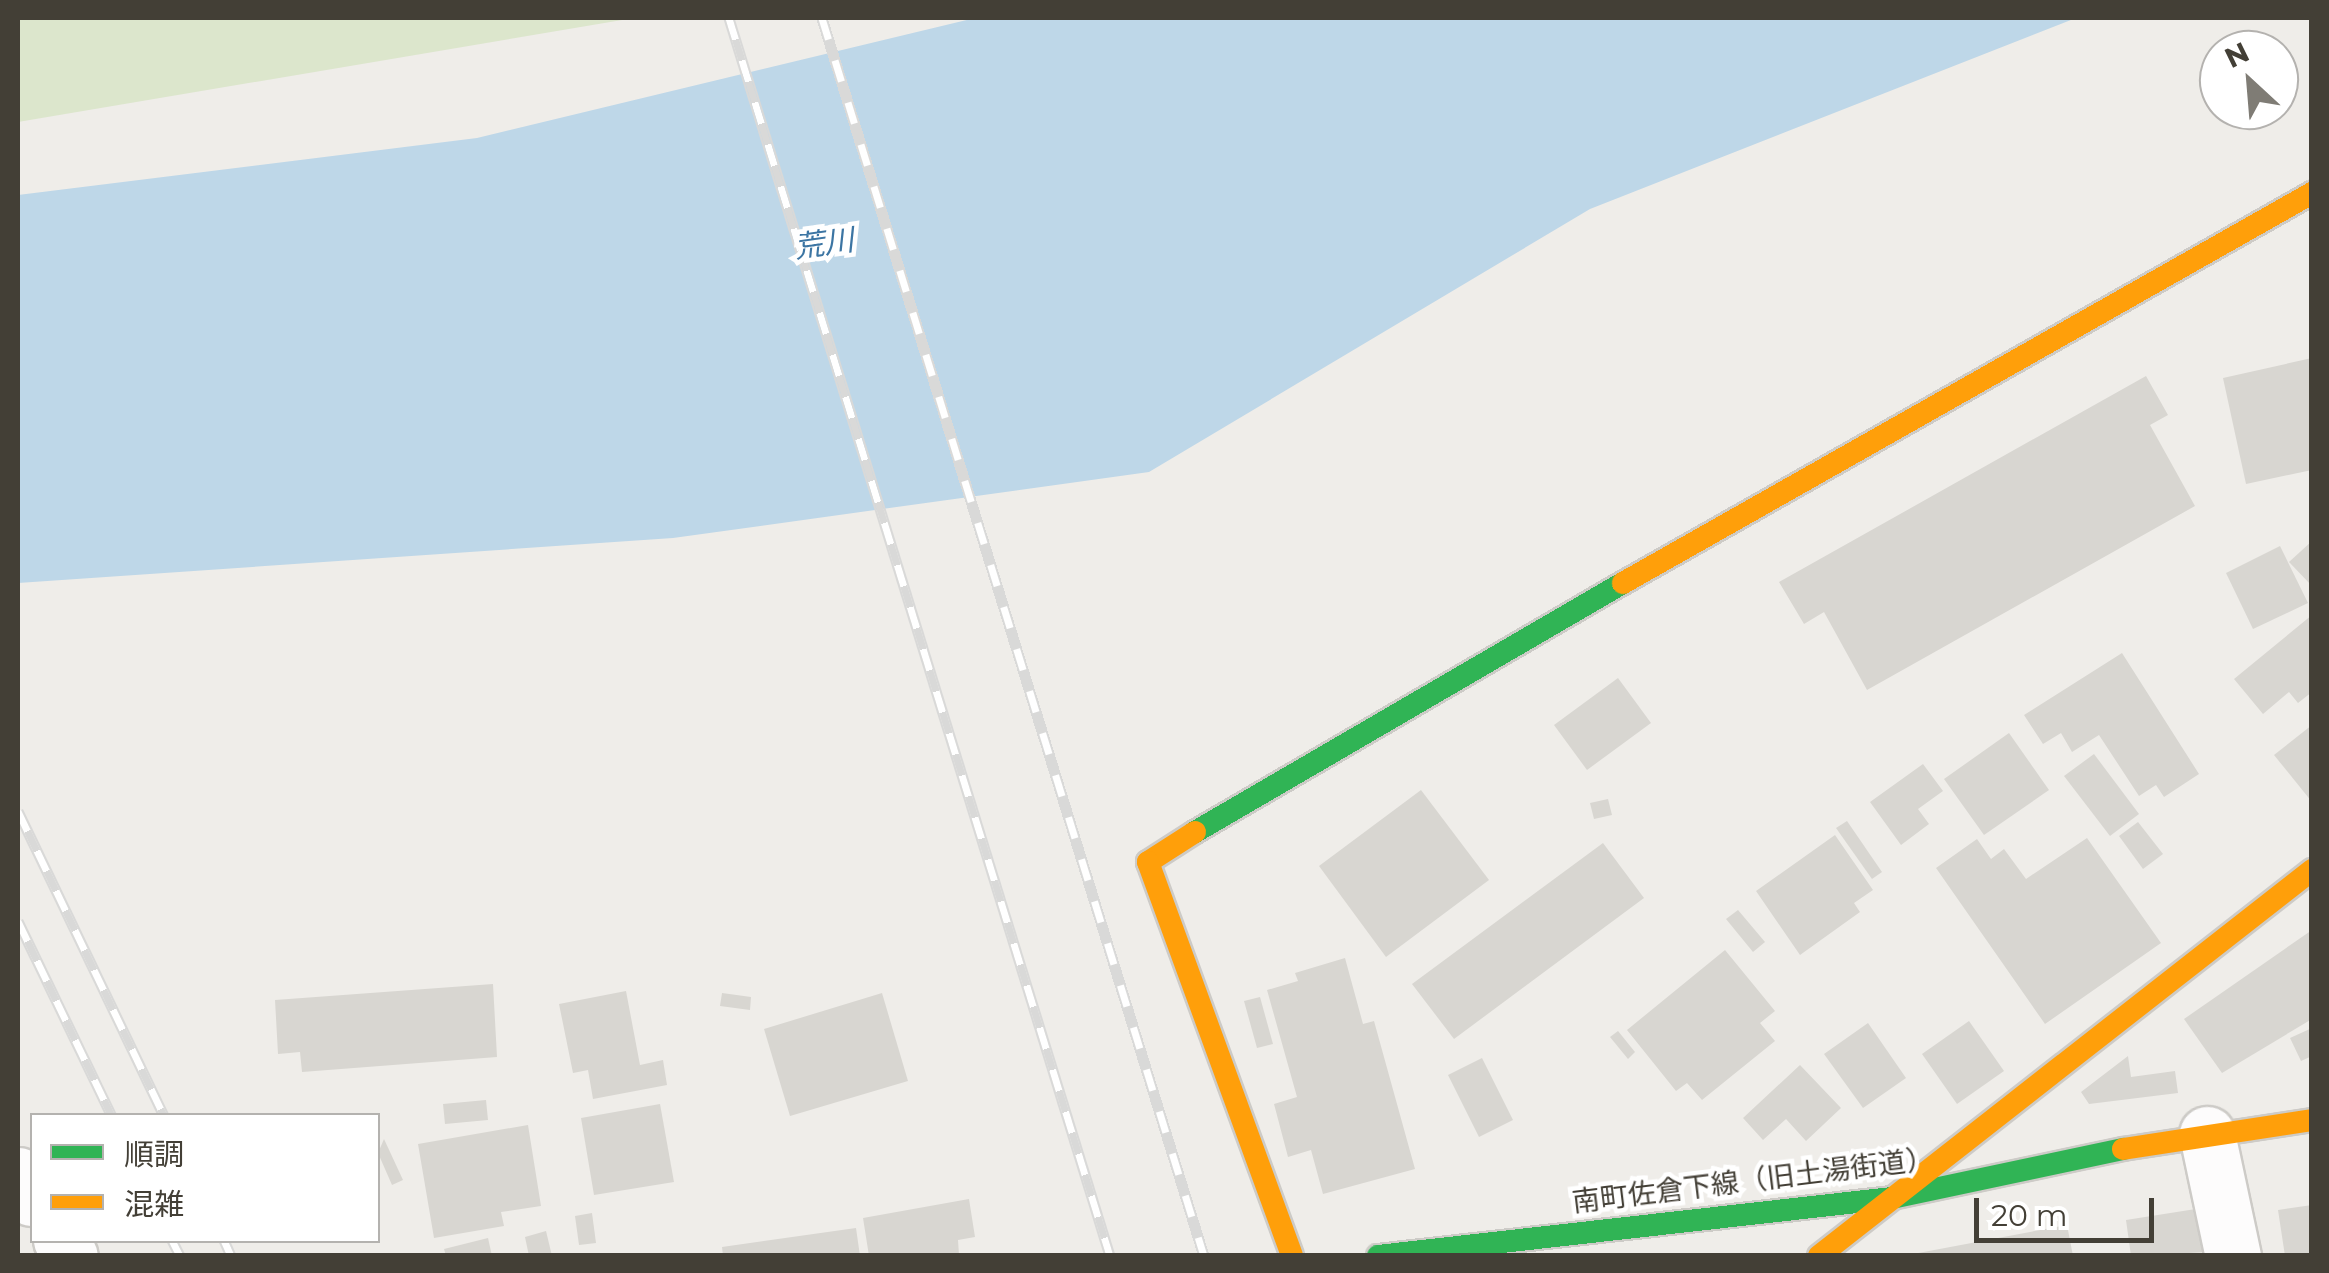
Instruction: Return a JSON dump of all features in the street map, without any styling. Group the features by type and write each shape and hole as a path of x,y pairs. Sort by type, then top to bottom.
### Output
{"street":[{"path":"1292,1256 1148,862 1273,781 2312,193"},
{"path":"1819,1256 2312,870"},
{"name":"南町佐倉下線（旧土湯街道）","path":"1378,1256 1892,1198 2208,1134 2312,1120"},
{"path":"2208,1134 2233,1256"}],"green space":[{"path":"18,18 634,18 18,122"}],"water":[{"name":"荒川","path":"975,18 2076,18 1590,209 1149,472 673,538 18,583 18,195 477,138"}],"building":[{"path":"2312,358 2312,470 2246,484 2223,378"},
{"path":"2146,376 2168,415 2150,425 2195,506 1867,690 1824,612 1804,624 1779,582"},
{"path":"2312,541 2312,586 2289,562"},
{"path":"2280,546 2308,603 2253,629 2226,573"},
{"path":"2312,615 2312,692 2298,703 2289,692 2263,714 2234,679"},
{"path":"2122,653 2199,774 2164,797 2156,785 2139,796 2099,735 2072,752 2061,733 2043,744 2024,715"},
{"path":"1618,678 1651,723 1587,770 1554,725"},
{"path":"2312,725 2312,802 2274,755"},
{"path":"2009,733 2049,790 1984,835 1944,779"},
{"path":"2094,754 2139,814 2110,836 2064,776"},
{"path":"1923,764 1943,791 1918,809 1929,824 1901,845 1870,802"},
{"path":"1421,790 1489,880 1386,957 1319,866"},
{"path":"1608,799 1612,815 1594,819 1590,803"},
{"path":"1847,821 1882,872 1872,879 1836,828"},
{"path":"2138,822 2163,854 2143,869 2119,836"},
{"path":"1835,835 1873,890 1854,903 1860,912 1800,955 1756,891"},
{"path":"2087,838 2161,943 2045,1024 1936,868 1977,839 1991,859 2004,849 2026,879"},
{"path":"1603,843 1644,898 1454,1039 1412,984"},
{"path":"1738,910 1765,942 1753,952 1726,919"},
{"path":"2312,930 2312,1019 2222,1073 2184,1019"},
{"path":"1725,950 1775,1011 1760,1023 1775,1041 1702,1100 1687,1083 1676,1091 1627,1030"},
{"path":"1345,958 1363,1024 1374,1021 1415,1169 1323,1194 1311,1150 1288,1157 1274,1104 1297,1097 1267,990 1298,981 1295,973"},
{"path":"493,984 497,1057 302,1072 300,1052 278,1054 275,1000"},
{"path":"626,991 640,1065 663,1060 667,1085 593,1099 588,1070 573,1073 559,1004"},
{"path":"722,993 751,997 750,1010 720,1006"},
{"path":"882,993 908,1081 790,1116 764,1029"},
{"path":"1260,997 1273,1044 1257,1048 1244,1001"},
{"path":"1969,1021 2004,1071 1957,1104 1922,1054"},
{"path":"1868,1023 1906,1078 1863,1108 1824,1054"},
{"path":"2312,1028 2312,1056 2301,1061 2290,1038"},
{"path":"1618,1031 1635,1052 1628,1059 1610,1037"},
{"path":"2128,1056 2131,1077 2175,1071 2178,1093 2089,1104 2081,1092"},
{"path":"1482,1058 1513,1120 1479,1137 1448,1075"},
{"path":"1800,1065 1841,1108 1806,1141 1786,1119 1763,1140 1743,1118"},
{"path":"486,1100 488,1120 445,1124 443,1104"},
{"path":"660,1104 674,1182 594,1195 581,1118"},
{"path":"528,1125 541,1206 501,1212 504,1226 434,1238 418,1144"},
{"path":"384,1139 403,1180 392,1185 380,1148"},
{"path":"969,1199 975,1237 958,1240 959,1255 869,1256 863,1218"},
{"path":"2312,1205 2312,1256 2285,1256 2278,1210"},
{"path":"2202,1208 2208,1252 2131,1256 2126,1220"},
{"path":"592,1213 596,1243 579,1245 575,1216"},
{"path":"2067,1225 2073,1256 1913,1254"},
{"path":"856,1228 860,1256 723,1256 722,1247"},
{"path":"546,1231 552,1256 529,1256 525,1237"},
{"path":"488,1238 492,1256 446,1256 444,1249"}],"railway":[{"path":"729,18 1110,1256"},
{"path":"822,18 1204,1256"},
{"path":"18,811 163,1113"},
{"path":"18,921 111,1113"},
{"path":"174,1243 180,1256"},
{"path":"225,1243 231,1256"}],"traffic: fast":[{"path":"1195,832 1623,583"},
{"path":"1378,1256 1892,1198 2123,1149"}],"traffic: slow":[{"path":"1623,583 2312,193"},
{"path":"1195,832 1148,862 1292,1256"},
{"path":"1819,1256 2312,870"},
{"path":"2123,1149 2312,1120"}]}
